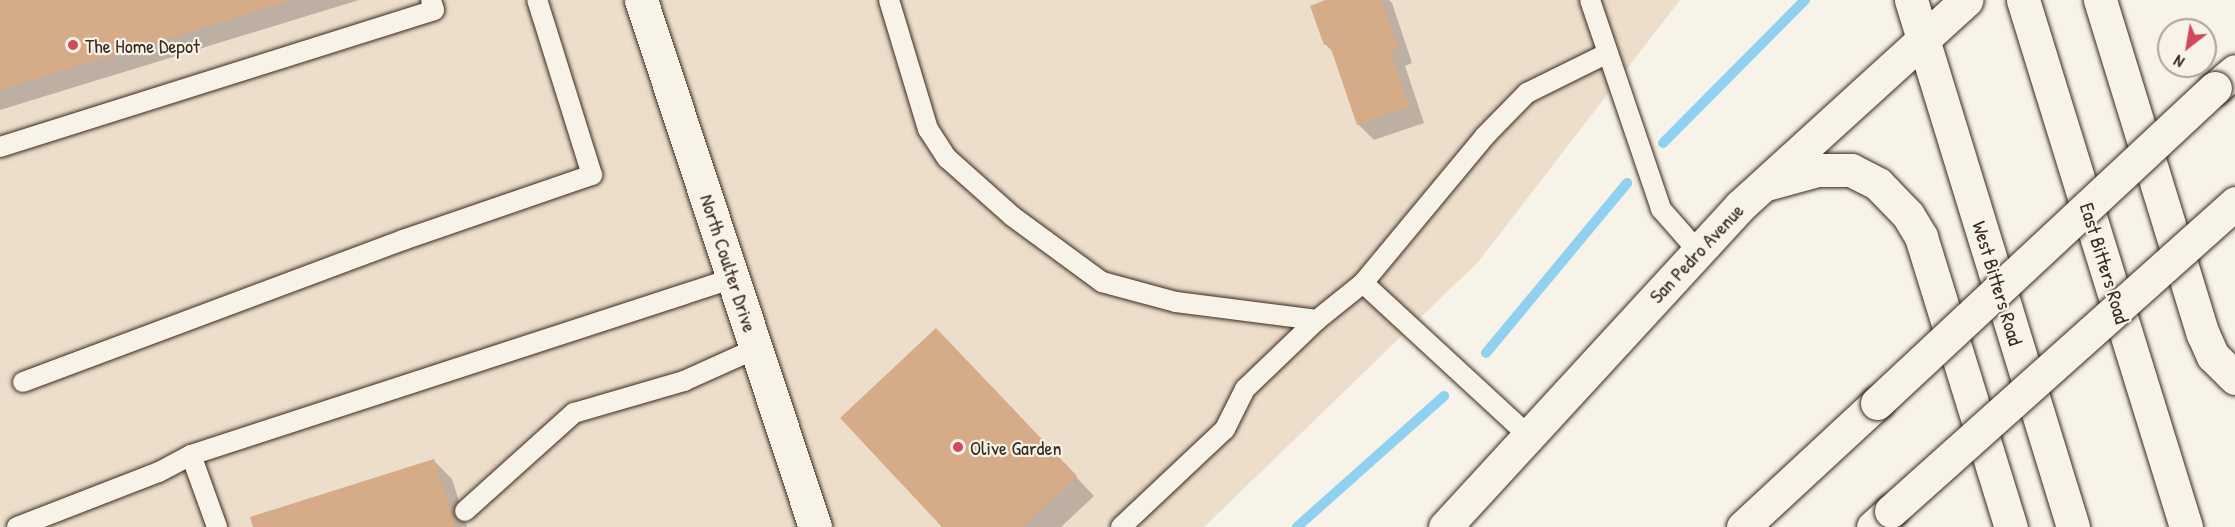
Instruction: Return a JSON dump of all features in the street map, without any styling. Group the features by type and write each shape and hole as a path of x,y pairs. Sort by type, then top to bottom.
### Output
{"main road":[{"name":"North Coulter Drive","path":"641,0 815,527"},
{"path":"1911,0 1923,40"},
{"name":"San Pedro Avenue","path":"1445,527 1697,250 1761,186 1966,0"},
{"name":"East Bitters Road","path":"2023,0 2186,527"},
{"path":"2100,0 2203,334 2213,356 2235,378"},
{"name":"West Bitters Road","path":"1923,40 2073,527"},
{"path":"1743,527 2225,80"},
{"path":"1761,186 1818,170 1851,171 1878,184 1908,215 1921,237 2011,527"},
{"path":"1882,519 2235,203"}],"lane":[{"path":"0,147 434,10 431,0"},
{"path":"23,382 403,240 592,175 537,0"},
{"path":"889,0 928,129 947,158 1012,216 1102,282 1176,302 1317,320"},
{"path":"1590,0 1661,209 1697,250"},
{"path":"1121,527 1225,429 1245,389 1317,320 1363,283 1484,137 1527,93 1608,53"},
{"path":"17,527 159,472 191,455 734,278"},
{"path":"1363,283 1528,435"},
{"path":"465,511 574,413 684,381 757,348"},
{"path":"191,455 217,527"}],"shaded area":[{"path":"0,0 1680,0 1479,261 1204,527 0,527"}],"building":[{"name":"The Home Depot","path":"0,0 290,0 290,1 0,90"},
{"path":"1325,0 1382,0 1398,47 1390,50 1409,107 1357,125 1329,43 1324,45 1310,6"},
{"name":"Olive Garden","path":"936,328 1077,476 1023,527 942,527 840,418"},
{"path":"434,459 456,527 253,527 250,517"}],"waterway":[{"path":"1663,143 1805,0"},
{"path":"1486,353 1627,183"},
{"path":"1297,527 1444,396"}],"place":[{"name":"The Home Depot","path":"73,45"},
{"name":"Olive Garden","path":"958,447"}]}
